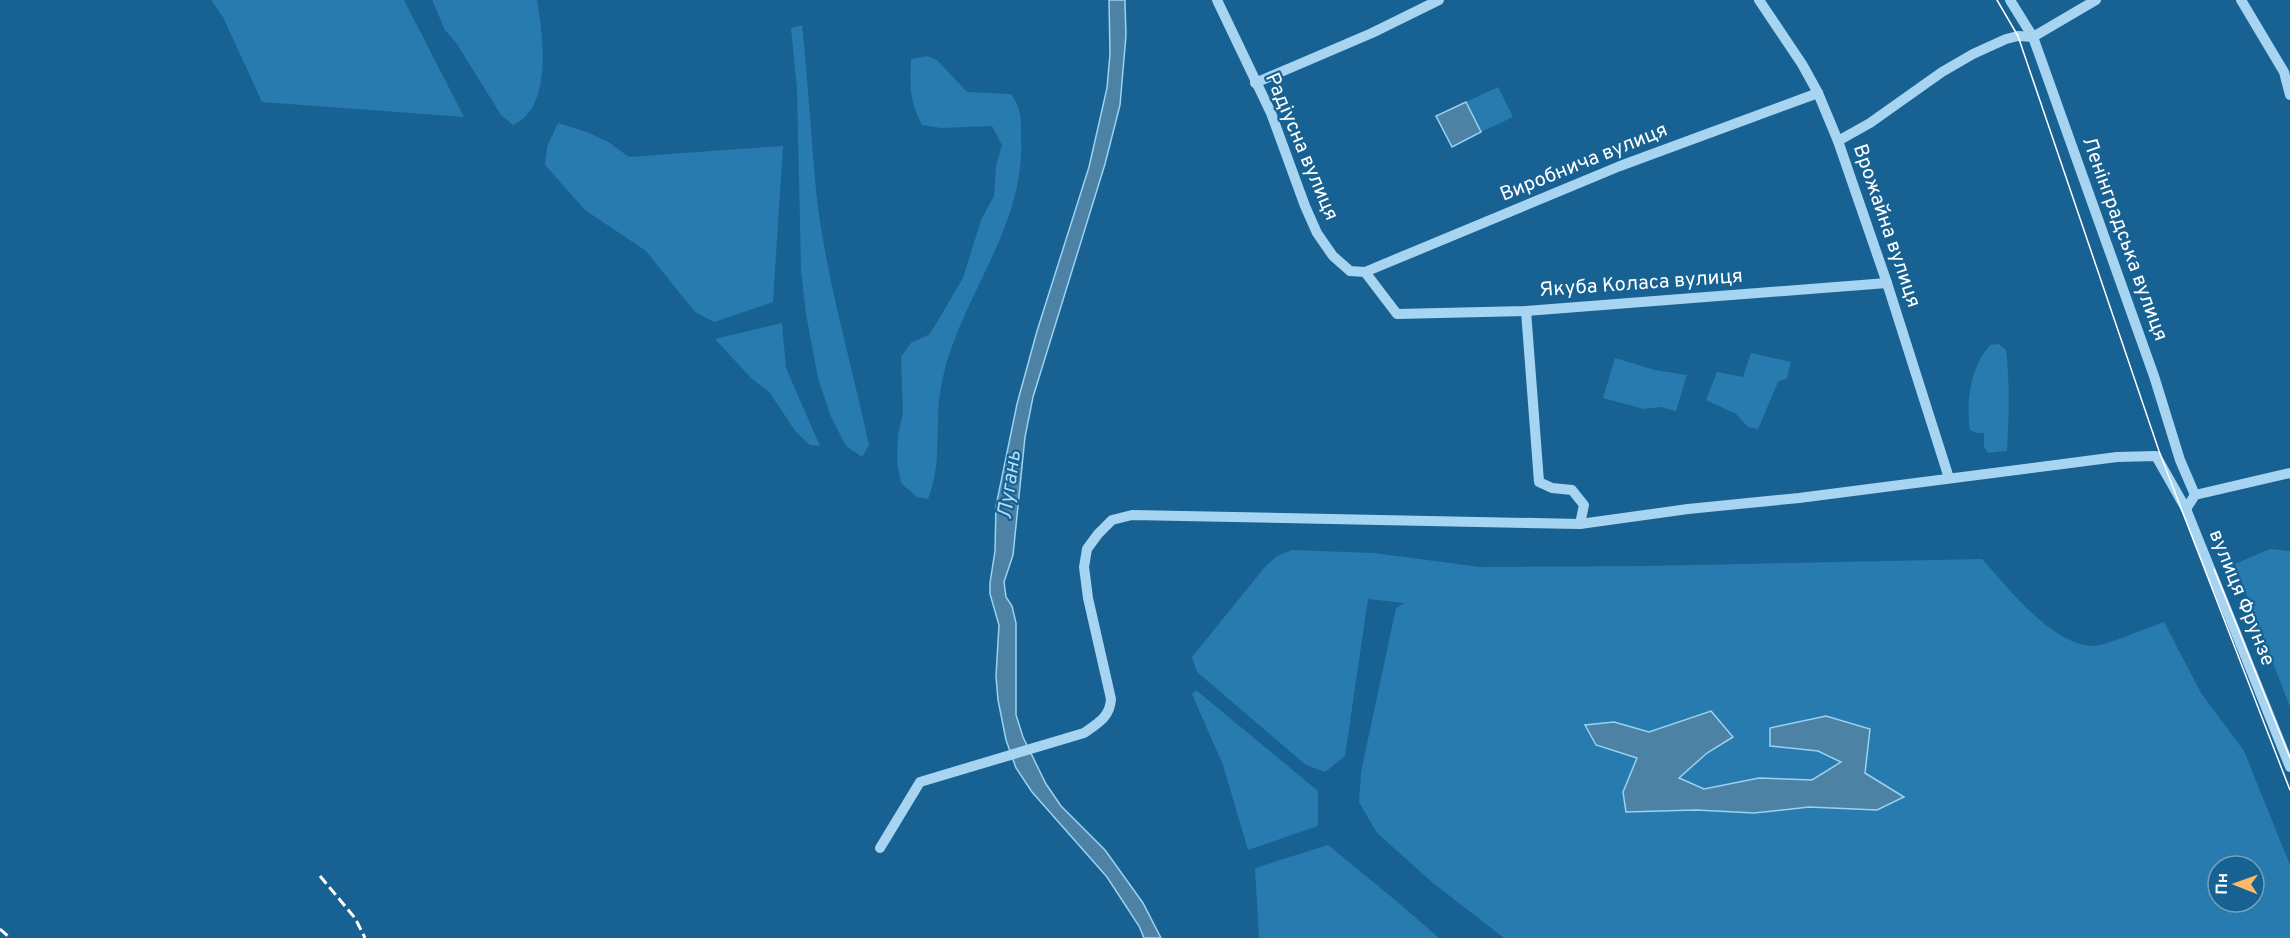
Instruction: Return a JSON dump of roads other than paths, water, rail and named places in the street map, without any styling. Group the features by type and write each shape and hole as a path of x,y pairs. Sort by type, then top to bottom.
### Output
{"street":[{"name":"Радіусна вулиця","path":"1217,0 1271,114 1300,195 1317,233 1333,256 1350,271 1365,272"},
{"path":"1255,83 1372,33 1439,0"},
{"name":"Врожайна вулиця","path":"1759,0 1802,64 1818,93 1838,141 1887,283 1949,478"},
{"name":"Ленінградська вулиця","path":"2010,0 2033,37 2154,376 2180,460 2195,495"},
{"path":"1838,141 1870,123 1942,72 1973,54 2006,39 2018,36 2033,37 2096,0"},
{"path":"2241,0 2284,72 2290,95"},
{"name":"Виробнича вулиця","path":"1365,272 1620,166 1818,93"},
{"name":"Якуба Коласа вулиця","path":"1365,272 1397,314 1526,311 1887,283"},
{"path":"1526,311 1539,482 1552,488 1572,490 1584,505 1580,524"},
{"name":"вулиця Фрунзе","path":"1949,478 2117,457 2156,456 2186,509 2290,767"},
{"path":"2186,509 2195,495 2290,472"},
{"path":"880,848 920,782 1084,733 1101,721 1110,711 1111,699 1088,598 1084,567 1088,549 1112,520 1132,515 1580,524 1949,478"}],"water":[{"name":"Лугань","path":"1109,0 1125,0 1126,35 1120,105 1105,164 1033,397 1025,437 1013,555 1004,582 1006,597 1012,606 1016,623 1016,715 1023,737 1046,784 1061,806 1105,850 1143,903 1161,938 1144,938 1139,926 1107,877 1032,792 1016,768 1006,740 998,700 996,676 999,625 990,594 995,551 996,506 1017,404 1037,331 1089,167 1107,88 1110,54"},
{"path":"1466,102 1481,132 1452,147 1436,116"},
{"path":"1711,711 1733,737 1707,753 1679,778 1704,789 1759,778 1812,780 1841,762 1818,751 1770,746 1770,728 1826,716 1870,729 1865,773 1904,797 1877,810 1809,807 1754,813 1696,810 1626,812 1623,792 1637,758 1596,745 1585,725 1614,722 1649,732"}],"tram line":[{"path":"1997,0 2018,36 2159,451 2290,790"},
{"path":"2214,569 2290,758"}],"railway":[{"path":"320,876 355,918 365,938"},
{"path":"0,929 10,938"}]}
